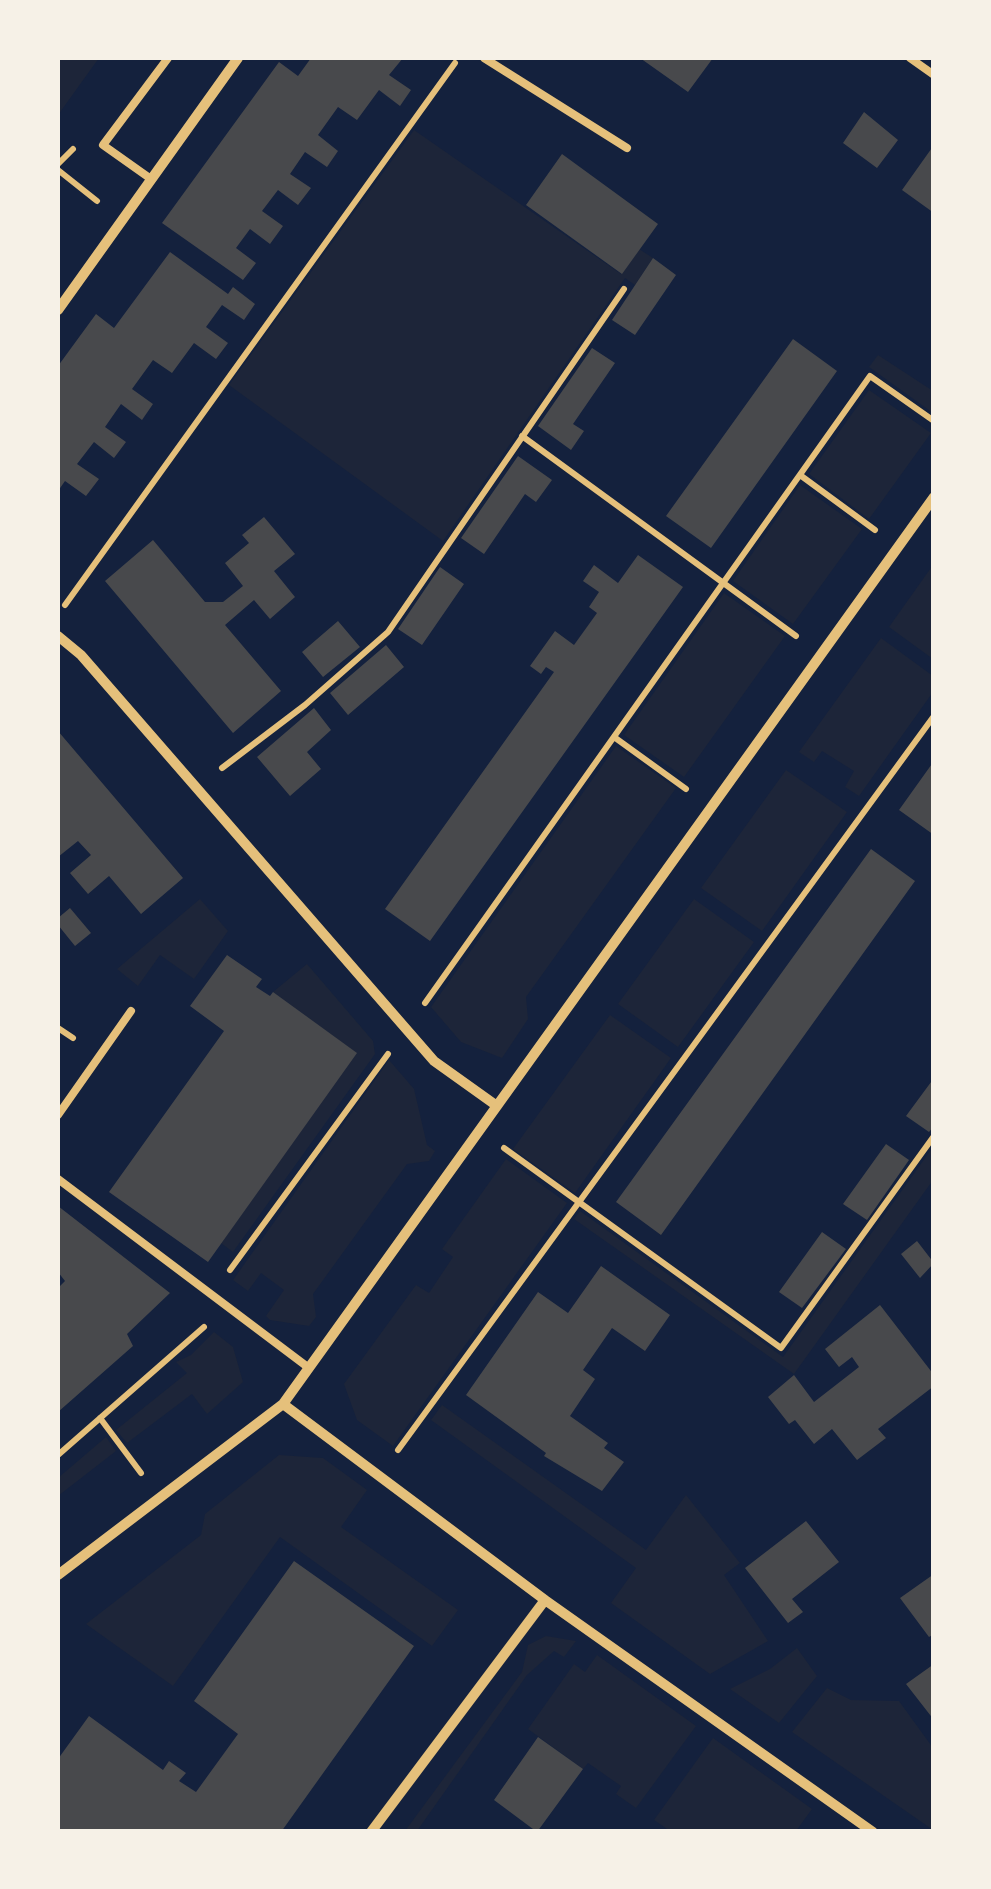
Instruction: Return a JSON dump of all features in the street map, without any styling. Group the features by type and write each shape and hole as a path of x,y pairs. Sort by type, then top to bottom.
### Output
{"street":[{"path":"58,310 238,58"},
{"path":"58,1575 283,1404 934,497"},
{"path":"58,636 81,655 434,1061 497,1106"},
{"path":"283,1404 545,1600 873,1832"},
{"path":"371,1832 545,1600"}],"lane":[{"path":"151,179 104,145 168,58"},
{"path":"484,58 627,148"},
{"path":"910,58 934,75"},
{"path":"58,1114 131,1010"},
{"path":"58,1179 309,1368"}],"path":[{"path":"58,616 458,58"},
{"path":"58,170 122,220"},
{"path":"197,788 305,705 388,632 624,289"},
{"path":"212,1295 406,1030 870,376 934,421"},
{"path":"522,436 821,654"},
{"path":"800,475 898,547"},
{"path":"379,1476 934,716"},
{"path":"614,737 712,807"},
{"path":"479,1131 781,1348 934,1136"},
{"path":"58,1455 227,1307"},
{"path":"100,1418 159,1498"}],"shaded area":[{"path":"58,58 99,58 58,115"},
{"path":"414,130 621,274 639,249 653,258 635,285 625,278 443,541 229,385"},
{"path":"878,355 933,391 933,413 869,367"},
{"path":"869,390 931,433 869,519 809,474"},
{"path":"800,485 862,529 793,624 733,581"},
{"path":"933,565 933,659 889,627"},
{"path":"724,593 785,636 684,777 624,735"},
{"path":"881,638 933,676 933,692 859,796 845,787 854,771 822,751 814,762 799,752"},
{"path":"616,746 676,788 526,997 528,1019 502,1058 461,1042 431,1007"},
{"path":"786,770 847,812 762,931 701,888"},
{"path":"200,899 228,931 194,979 160,955 138,986 117,969"},
{"path":"694,899 754,942 678,1047 618,1004"},
{"path":"307,964 373,1041 375,1054 233,1252 221,1243 356,1053 273,992"},
{"path":"610,1015 671,1058 575,1193 513,1149"},
{"path":"389,1060 414,1089 427,1145 435,1151 429,1161 407,1164 313,1294 316,1317 309,1326 270,1320 266,1316 284,1290 261,1273 248,1291 233,1280"},
{"path":"933,1147 933,1180 794,1374 574,1219 580,1211 783,1357"},
{"path":"506,1159 567,1203 393,1446 357,1420 344,1384 416,1285 429,1293 453,1257 442,1249"},
{"path":"214,1332 233,1347 243,1382 207,1414 192,1394 127,1443 116,1430 187,1373 176,1362 191,1355"},
{"path":"442,1405 646,1550 686,1495 740,1563 724,1575 768,1641 710,1674 611,1603 636,1568 431,1420"},
{"path":"106,1437 116,1451 58,1496 58,1478"},
{"path":"279,1455 323,1458 367,1490 341,1527 458,1610 432,1646 280,1537 173,1686 86,1624 201,1535 205,1514"},
{"path":"546,1636 576,1641 564,1657 554,1651 527,1675 417,1831 405,1831 522,1672 528,1645"},
{"path":"797,1648 817,1676 779,1723 730,1689 770,1669"},
{"path":"597,1655 696,1726 636,1808 616,1794 621,1786 588,1763 583,1769 528,1729 574,1664 585,1672"},
{"path":"827,1688 851,1700 899,1701 933,1748 933,1830 792,1732"},
{"path":"713,1738 812,1809 796,1831 670,1831 654,1820"}],"building":[{"path":"311,58 403,58 389,75 411,90 400,106 379,90 357,120 338,107 318,135 338,151 327,167 305,152 290,174 311,188 298,205 278,190 262,211 283,226 270,244 250,229 236,248 256,263 243,280 162,223 279,62 298,76"},
{"path":"640,58 713,58 688,92"},
{"path":"864,112 898,140 877,168 843,143"},
{"path":"934,145 934,213 902,190"},
{"path":"562,154 658,224 622,274 526,205"},
{"path":"170,252 228,294 233,287 255,304 244,320 222,305 206,327 228,343 216,359 194,343 172,373 153,360 132,389 153,404 142,420 121,404 105,427 126,442 114,458 94,442 77,464 99,479 86,496 65,481 58,491 58,366 96,314 114,328"},
{"path":"653,258 676,275 635,335 612,320"},
{"path":"793,339 837,371 711,548 666,516"},
{"path":"592,348 615,363 573,424 584,431 571,450 538,426"},
{"path":"518,456 552,480 536,502 525,494 484,554 461,538"},
{"path":"264,517 295,554 274,571 295,597 270,619 254,600 225,625 281,691 233,733 105,581 153,540 205,602 223,602 243,586 225,563 249,543 242,535"},
{"path":"638,555 683,587 430,941 385,909 554,672 546,667 541,674 530,666 555,631 574,645 597,613 589,607 599,592 583,581 594,565 618,583"},
{"path":"440,567 464,584 422,645 398,629"},
{"path":"338,621 360,647 323,677 302,652"},
{"path":"386,645 404,667 348,715 330,693"},
{"path":"314,708 331,730 307,752 321,769 290,796 257,757"},
{"path":"58,731 183,878 141,914 109,876 88,894 70,873 91,855 78,841 58,857"},
{"path":"934,761 934,835 899,810"},
{"path":"871,849 915,881 661,1235 616,1202"},
{"path":"70,908 91,933 75,946 58,925 58,918"},
{"path":"227,955 262,979 256,987 270,996 273,992 357,1053 208,1262 109,1192 224,1031 190,1006"},
{"path":"934,1078 934,1126 929,1132 906,1116"},
{"path":"886,1144 909,1160 867,1220 843,1204"},
{"path":"58,1206 170,1293 127,1334 133,1346 58,1412 58,1288 65,1281 58,1272"},
{"path":"822,1232 846,1249 802,1308 779,1292"},
{"path":"917,1241 934,1263 920,1278 901,1254"},
{"path":"601,1266 670,1315 645,1351 612,1328 583,1370 595,1379 570,1416 608,1443 604,1448 624,1462 602,1491 544,1456 546,1453 466,1395 538,1292 568,1313"},
{"path":"880,1305 934,1375 934,1386 878,1429 886,1438 857,1460 832,1429 814,1444 795,1420 789,1424 768,1397 794,1375 814,1402 859,1367 852,1357 839,1367 825,1349"},
{"path":"806,1521 839,1562 792,1599 803,1612 788,1623 745,1568"},
{"path":"294,1561 414,1646 281,1832 58,1832 58,1759 89,1716 163,1770 169,1761 186,1773 179,1781 196,1792 238,1734 194,1701"},
{"path":"934,1574 934,1634 929,1637 900,1598"},
{"path":"934,1664 934,1720 906,1684"},
{"path":"538,1737 583,1769 537,1832 494,1800"}]}
